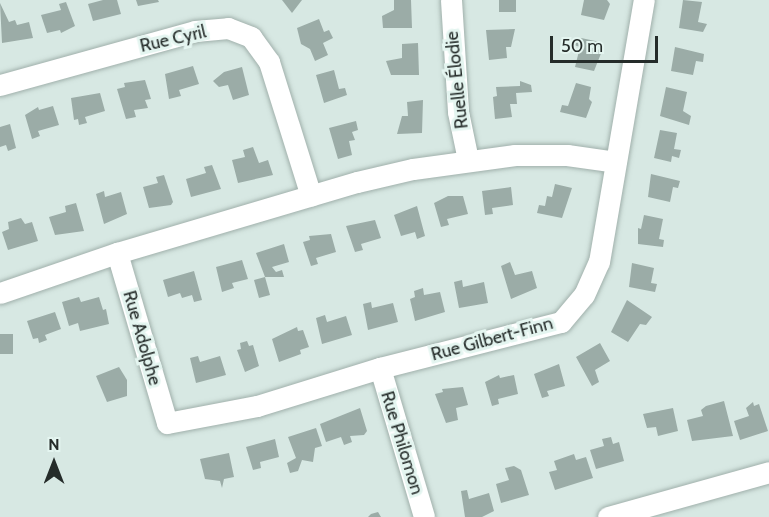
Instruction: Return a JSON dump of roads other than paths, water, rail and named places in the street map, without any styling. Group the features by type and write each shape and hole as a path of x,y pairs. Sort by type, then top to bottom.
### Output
{"street":[{"name":"Ruelle Élodie","path":"451,0 456,101 468,160"},
{"name":"Rue Gilbert-Finn","path":"166,423 257,406 380,368 561,322 584,295 599,262 644,0"},
{"name":"Rue Cyril","path":"0,85 195,31 228,28 251,37 269,62 311,196"},
{"path":"0,294 117,253 390,174 468,160 567,155 615,162"},
{"name":"Rue Adolphe","path":"117,253 166,423"},
{"name":"Rue Philomon","path":"380,368 424,517"},
{"path":"608,517 769,472"}]}
